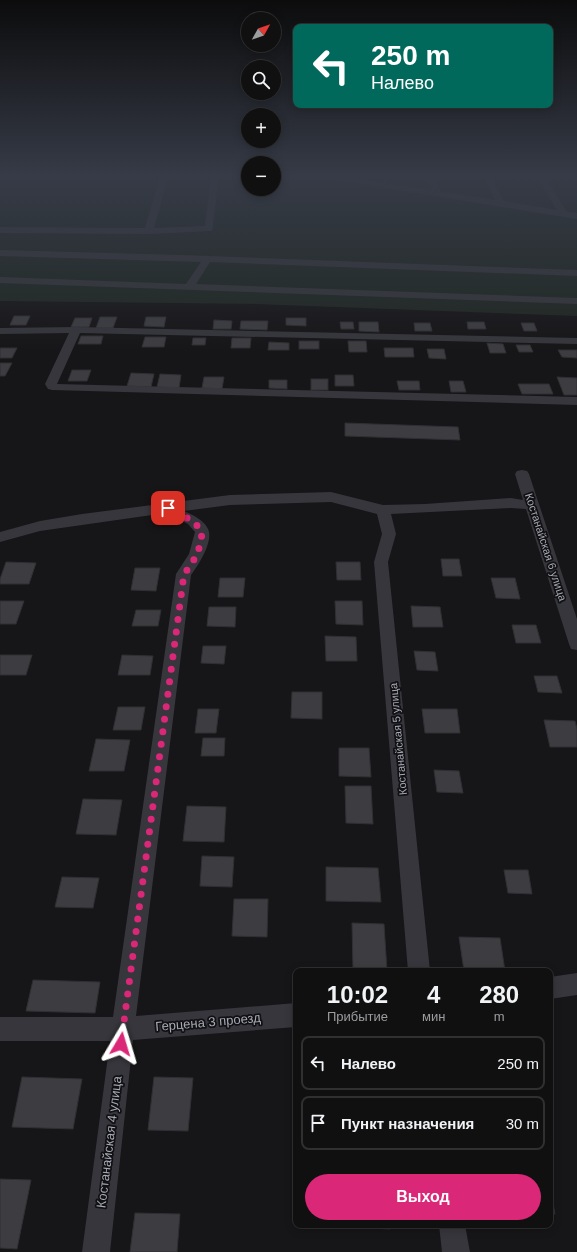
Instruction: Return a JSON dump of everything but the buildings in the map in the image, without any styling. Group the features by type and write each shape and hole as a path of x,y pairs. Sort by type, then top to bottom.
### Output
{"street":[{"path":"0,253 577,273"},
{"path":"190,286 207,259"},
{"path":"0,280 577,301"},
{"path":"0,331 76,330 577,341"},
{"path":"76,330 51,384 52,387 577,400"},
{"name":"Костанайская 6 улица","path":"522,474 577,644"},
{"path":"0,537 40,526 82,519 230,500 331,497 362,506 383,510 511,503 532,505"},
{"name":"Костанайская 4 улица","path":"96,1252 123,1029 184,574 193,563 201,545 202,531 193,521 168,508"},
{"name":"Костанайская 5 улица","path":"383,510 389,534 381,562 419,968"},
{"path":"553,988 577,984"},
{"name":"Герцена 3 проезд","path":"0,1029 123,1029 293,1015"},
{"path":"452,1228 456,1252"}],"shaded area":[{"path":"0,235 577,235 577,316 255,304 0,301"}],"route":[{"path":"121,1044 184,574 193,563 201,545 202,531 193,521 168,508"}]}
